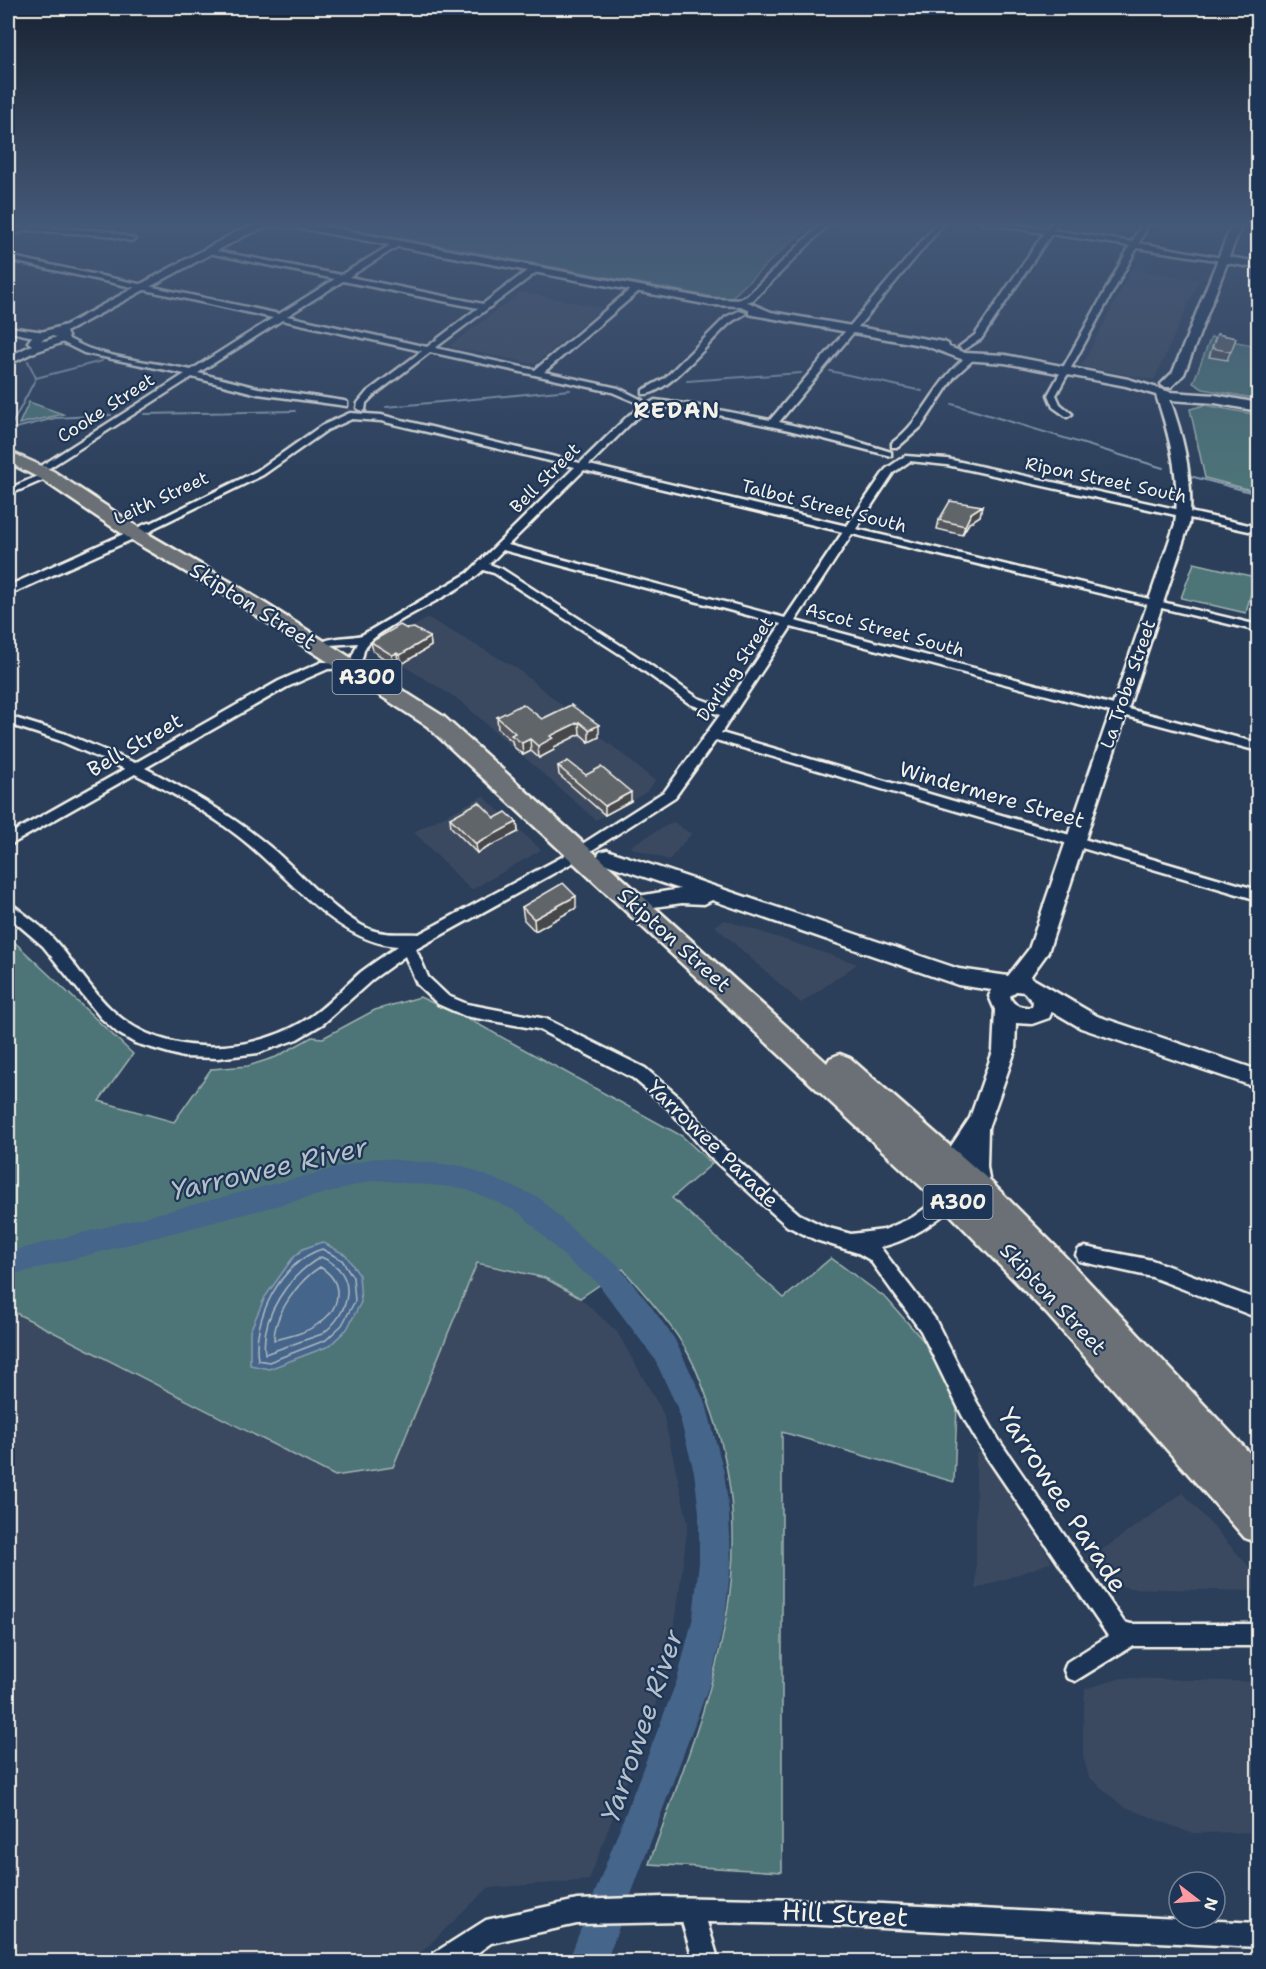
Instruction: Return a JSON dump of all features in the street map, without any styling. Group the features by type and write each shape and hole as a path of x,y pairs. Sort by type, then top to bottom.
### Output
{"highway":[{"name":"Skipton Street","path":"8,447 352,662 445,717 956,1184 1044,1256 1258,1488"},
{"name":"Skipton Street","path":"8,456 46,471"},
{"name":"Skipton Street","path":"956,1184 1258,1525"}],"main road":[{"path":"8,362 95,313"},
{"path":"765,313 960,351 976,350 1005,359 1258,407"},
{"path":"1179,392 1205,313"},
{"name":"La Trobe Street","path":"1008,995 1038,952 1185,513 1179,392 1161,389"},
{"name":"Leith Street","path":"8,591 141,530"},
{"path":"592,851 1008,995 1017,1016 1037,1005 1258,1079"},
{"path":"645,902 691,896 734,902"},
{"name":"La Trobe Street","path":"1037,1005 1038,952"},
{"path":"1008,995 1028,984 1037,1005"},
{"path":"956,1184 981,1122 1004,1051 1008,995"},
{"path":"1004,1051 1037,1005"},
{"path":"956,1184 975,1167 981,1122"}],"street":[{"path":"257,313 642,396 663,396 687,405 892,450"},
{"name":"Cooke Street","path":"8,492 46,471 192,373 288,313"},
{"path":"351,416 360,412 362,403 370,394 477,313"},
{"path":"537,373 608,313"},
{"path":"642,396 668,380 735,313"},
{"path":"773,423 865,313"},
{"path":"889,471 892,450 914,432 957,367 976,350 999,313"},
{"path":"1067,414 1056,405 1052,395 1097,313"},
{"path":"8,329 245,388 345,404 370,394"},
{"path":"957,367 960,351 976,350"},
{"path":"663,396 668,380"},
{"path":"642,396 654,404 687,405"},
{"name":"Bell Street","path":"632,417 642,396"},
{"name":"Bell Street","path":"8,841 283,684 326,665 352,662 363,643 464,581 483,566 632,417 662,400 663,396"},
{"path":"314,400 335,412"},
{"name":"Talbot Street South","path":"345,404 356,404 381,418"},
{"name":"Leith Street","path":"324,428 336,407 345,404"},
{"name":"Talbot Street South","path":"335,412 351,416 381,418 1258,628"},
{"name":"Leith Street","path":"141,530 260,473 324,428 351,416"},
{"path":"910,453 914,432"},
{"name":"Ripon Street South","path":"892,450 907,446 910,453 947,462 1258,530"},
{"name":"Darling Street","path":"592,851 676,788 889,471 910,453"},
{"name":"Ascot Street South","path":"502,547 1258,747"},
{"path":"483,566 498,572 701,705 729,711"},
{"name":"Bell Street","path":"283,684 316,660 325,645 357,640 394,622"},
{"path":"8,720 72,741 135,768 229,823 279,862 335,916 351,927 370,936 389,939 410,940 430,935"},
{"name":"Windermere Street","path":"713,735 1258,896"},
{"path":"8,909 48,942 114,1023 141,1039 183,1051 242,1050 267,1045 292,1035 319,1019 368,975 408,946 592,851"},
{"name":"Yarrowee Parade","path":"408,946 422,980 443,1000 473,1011 542,1023 639,1073 675,1104 715,1151 787,1215 806,1227 872,1251 883,1261 928,1325 969,1408 1008,1471 1109,1621 1117,1630 1129,1635"},
{"name":"Yarrowee Parade","path":"893,1276 889,1267 889,1253 894,1243 956,1184"},
{"name":"Yarrowee Parade","path":"843,1240 875,1241 903,1233"},
{"path":"1085,1255 1116,1259 1152,1269 1258,1309"},
{"path":"1075,1670 1129,1635 1258,1635"},
{"path":"691,1909 707,1962"},
{"name":"Hill Street","path":"443,1962 486,1932 577,1912 637,1910 802,1912 1258,1935"}],"shaded area":[{"path":"494,313 596,313 535,364 451,345"},
{"path":"1109,313 1184,313 1154,380 1082,366"},
{"path":"428,618 516,668 655,781 645,793 596,820 458,699 376,649"},
{"path":"483,796 541,850 471,890 414,832"},
{"path":"673,822 691,834 669,860 632,848 632,845"},
{"path":"725,920 857,964 801,1003 715,926"},
{"path":"476,1262 545,1278 580,1298 617,1332 663,1413 688,1524 669,1668 589,1880 488,1888 412,1961 8,1961 8,1309 335,1476 393,1467"},
{"path":"985,1452 1052,1562 976,1589 976,1453"},
{"path":"1183,1493 1258,1577 1258,1591 1128,1588 1106,1579 1085,1562"},
{"path":"1122,1678 1258,1682 1258,1832 1191,1833 1123,1806 1089,1777 1083,1756 1085,1689"}],"green space":[{"path":"1211,337 1258,346 1258,399 1203,389 1193,383"},
{"path":"29,402 63,414 19,424"},
{"path":"1205,405 1258,415 1258,492 1205,478 1190,409"},
{"path":"1194,563 1255,577 1246,613 1181,598"},
{"path":"8,936 133,1054 99,1101 174,1122 211,1069 248,1066 276,1057 312,1037 323,1038 375,1010 420,997 476,1023 682,1136 712,1164 672,1198 784,1298 831,1258 887,1299 934,1353 957,1407 954,1482 782,1432 782,1872 649,1864 707,1698 721,1644 730,1588 733,1532 728,1474 713,1415 690,1357 653,1304 623,1269 580,1298 545,1278 477,1263 393,1467 335,1476 8,1309"}],"water":[{"path":"322,1242 346,1255 359,1275 361,1302 347,1329 329,1346 269,1369 250,1365 250,1331 265,1297 292,1259 303,1249"}],"building":[{"path":"1217,334 1236,338 1231,352 1212,348"},
{"path":"950,501 982,506 971,513 965,526 939,520"},
{"path":"400,625 407,629 414,628 430,637 400,655 397,653 392,655 371,642"},
{"path":"523,704 542,719 571,705 599,725 589,730 579,722 550,736 553,738 538,746 530,739 522,743 511,735 515,733 497,717"},
{"path":"568,761 586,775 601,767 631,792 605,806 558,766"},
{"path":"479,802 495,818 506,812 517,822 476,844 450,818"},
{"path":"563,883 576,896 534,919 522,907"}],"waterway":[{"path":"28,361 36,378"},
{"path":"36,378 102,361"},
{"path":"830,371 922,391"},
{"path":"687,381 801,373"},
{"path":"10,428 36,378"},
{"path":"386,407 570,390"},
{"path":"952,404 1163,468"},
{"path":"144,414 295,411"},
{"path":"8,430 55,418 111,415"},
{"path":"1190,476 1258,494"},
{"name":"Yarrowee River","path":"8,1264 375,1169 463,1177 499,1191 529,1205 581,1255 606,1272 664,1348 691,1404 709,1472 714,1512 715,1562 709,1617 694,1680 587,1962"}],"district":[{"name":"REDAN","path":"677,410"}]}
